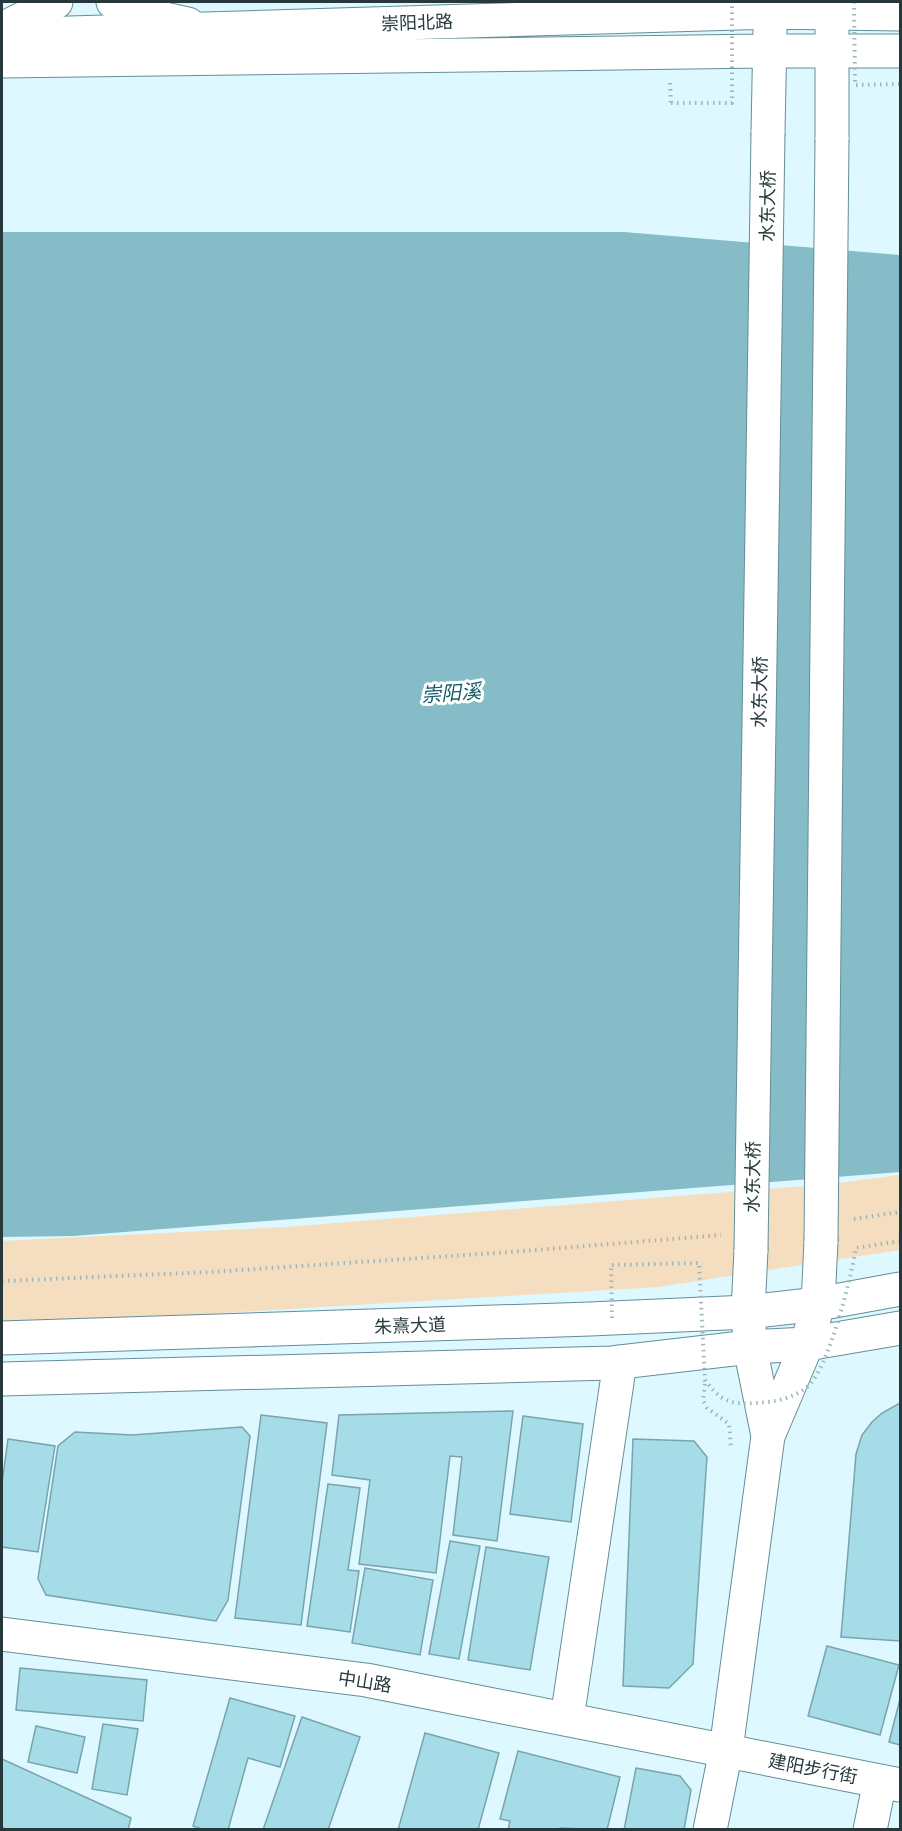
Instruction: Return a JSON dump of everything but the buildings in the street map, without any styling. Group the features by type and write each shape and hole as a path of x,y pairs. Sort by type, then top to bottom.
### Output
{"main road":[{"path":"2,29 56,2"},
{"path":"113,2 133,12 210,28"},
{"path":"710,1830 726,1750 768,1436 807,1344 818,1304 833,1230 832,51 840,5"},
{"name":"崇阳北路","path":"2,35 840,5 900,14"},
{"name":"水东大桥","path":"768,1436 750,1347 748,1312 751,1250 770,7"},
{"name":"崇阳北路","path":"2,61 900,51"},
{"name":"朱熹大道","path":"2,1338 748,1312 818,1304 900,1289"},
{"path":"2,1379 620,1362 750,1347 807,1344 900,1328"},
{"path":"567,1719 620,1362"},
{"name":"中山路","path":"2,1634 366,1680 726,1750"},
{"name":"建阳步行街","path":"726,1750 890,1783"},
{"path":"870,1830 890,1783"}],"path":[{"path":"671,103 732,103 732,2"},
{"path":"840,5 855,85 900,84"},
{"path":"833,1230 900,1212"},
{"path":"2,1281 211,1272 722,1235"},
{"path":"705,1380 714,1393 734,1404 789,1399 810,1385 822,1365 833,1335 855,1248 900,1241"},
{"path":"612,1318 611,1265 699,1263 705,1380 703,1400 707,1408 729,1424 731,1452"}],"shaded area":[{"path":"900,1175 900,1250 658,1287 2,1326 2,1241 286,1227 831,1184"}],"water":[{"name":"崇阳溪","path":"2,232 624,232 900,255 900,1172 73,1236 2,1237"}]}
